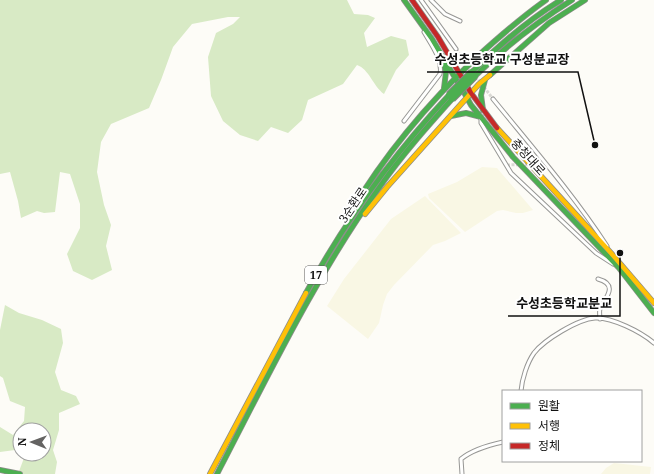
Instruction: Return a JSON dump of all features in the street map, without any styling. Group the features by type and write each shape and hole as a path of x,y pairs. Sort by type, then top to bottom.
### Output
{"main road":[{"name":"충청대로","path":"404,0 446,56"},
{"name":"충청대로","path":"412,0 446,56 467,97 481,117 513,157 534,180 591,237 619,268 654,313"},
{"path":"322,265 360,196 379,166 412,124 449,84 474,60 523,16 546,0"},
{"name":"3순환로","path":"210,474 322,265 349,221 381,175 416,131 517,30 560,0"},
{"name":"3순환로","path":"473,74 518,37 549,14 572,0"},
{"path":"336,252 378,197 479,84 549,23 585,0"},
{"path":"443,91 445,84 446,56 462,62 474,60"},
{"path":"466,68 479,84"},
{"path":"482,110 481,92 486,77"},
{"path":"449,84 467,97"},
{"name":"3순환로","path":"217,474 300,314 336,252 372,196 451,97"},
{"name":"충청대로","path":"467,97 482,110 509,142 611,252 654,303"},
{"path":"450,117 456,114 466,113 481,117"},
{"path":"0,470 20,474"}],"street":[{"path":"420,0 456,49"},
{"path":"431,0 445,14 460,21"},
{"path":"404,121 436,81 441,69 432,45 417,18"},
{"path":"493,99 552,171 593,225 611,252"},
{"path":"481,117 481,123 511,173 596,253 619,268"},
{"path":"598,279 603,280 607,284 609,292 609,296 600,310 600,319"},
{"path":"521,390 528,365 541,345 577,323 587,320 600,319 625,326 639,332 654,343"},
{"path":"462,474 461,458 476,450 502,442"}],"shaded area":[{"path":"482,167 497,168 533,210 523,213 503,210 497,211 465,232 429,198 428,194 457,182"},
{"path":"425,196 461,233 433,245 394,285 387,294 379,323 368,339 327,306 344,279 391,219"},
{"path":"614,463 651,467 650,474 601,474 606,468"}],"green space":[{"path":"0,0 347,0 354,14 368,15 375,18 364,33 367,47 391,36 406,40 409,55 396,70 384,94 380,91 365,70 357,65 343,84 308,100 302,120 288,133 271,127 258,141 240,135 223,121 211,96 208,57 216,33 233,24 240,17 228,17 192,24 173,47 149,108 111,124 101,142 97,172 104,205 111,225 106,246 112,270 92,280 73,271 67,254 80,228 80,204 70,174 60,172 55,212 44,213 37,211 21,218 10,172 0,174"},
{"path":"5,305 19,313 42,320 61,329 63,343 55,372 61,390 76,396 80,404 59,413 59,430 53,450 57,462 55,474 18,474 22,462 52,462 52,422 23,422 25,407 10,401 3,378 0,376 0,330"},
{"path":"0,427 12,434 12,450 0,452"}],"tunnel":[{"path":"456,49 464,60"},
{"path":"468,65 481,83"},
{"path":"484,87 493,99"},
{"path":"507,165 540,164 544,161"}],"traffic: fast":[{"path":"404,0 432,39 457,81"},
{"path":"350,213 363,191 408,130 442,92 478,56 546,0"},
{"path":"472,72 514,33 561,0"},
{"path":"475,76 522,35 572,0"},
{"path":"490,75 549,23 585,0"},
{"path":"442,56 446,72 444,88"},
{"path":"449,95 472,72"},
{"path":"452,99 475,76"},
{"path":"483,110 481,95 485,80"},
{"path":"461,87 471,105 513,157 619,268 654,313"},
{"path":"306,293 337,240 389,165 449,95"},
{"path":"217,474 274,363 335,254 357,219 389,174 415,141 452,99"},
{"path":"451,116 466,113 481,117"},
{"path":"0,470 20,474"}],"traffic: slow":[{"path":"449,56 458,61 472,60"},
{"path":"365,214 387,187 479,84 490,75"},
{"path":"497,128 611,253 654,303"},
{"path":"210,474 306,293"}],"traffic: jam":[{"path":"412,0 438,37 471,93 497,128"}],"place":[{"name":"수성초등학교 구성분교장","path":"595,145"},
{"name":"수성초등학교분교","path":"620,253"}]}
